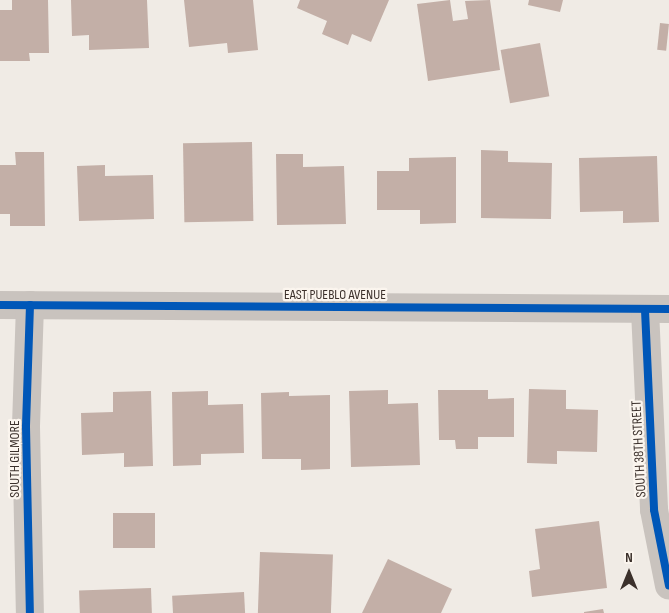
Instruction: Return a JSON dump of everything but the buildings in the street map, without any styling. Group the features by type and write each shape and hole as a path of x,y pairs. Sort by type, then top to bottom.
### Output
{"street":[{"name":"EAST PUEBLO AVENUE","path":"0,305 657,310"},
{"name":"SOUTH GILMORE","path":"30,305 26,436 30,613"},
{"name":"SOUTH 38TH STREET","path":"657,310 654,510 669,586"}],"cycle path":[{"path":"0,305 669,309"},
{"path":"30,305 26,427 30,613"},
{"path":"645,310 654,510 669,586"}]}
